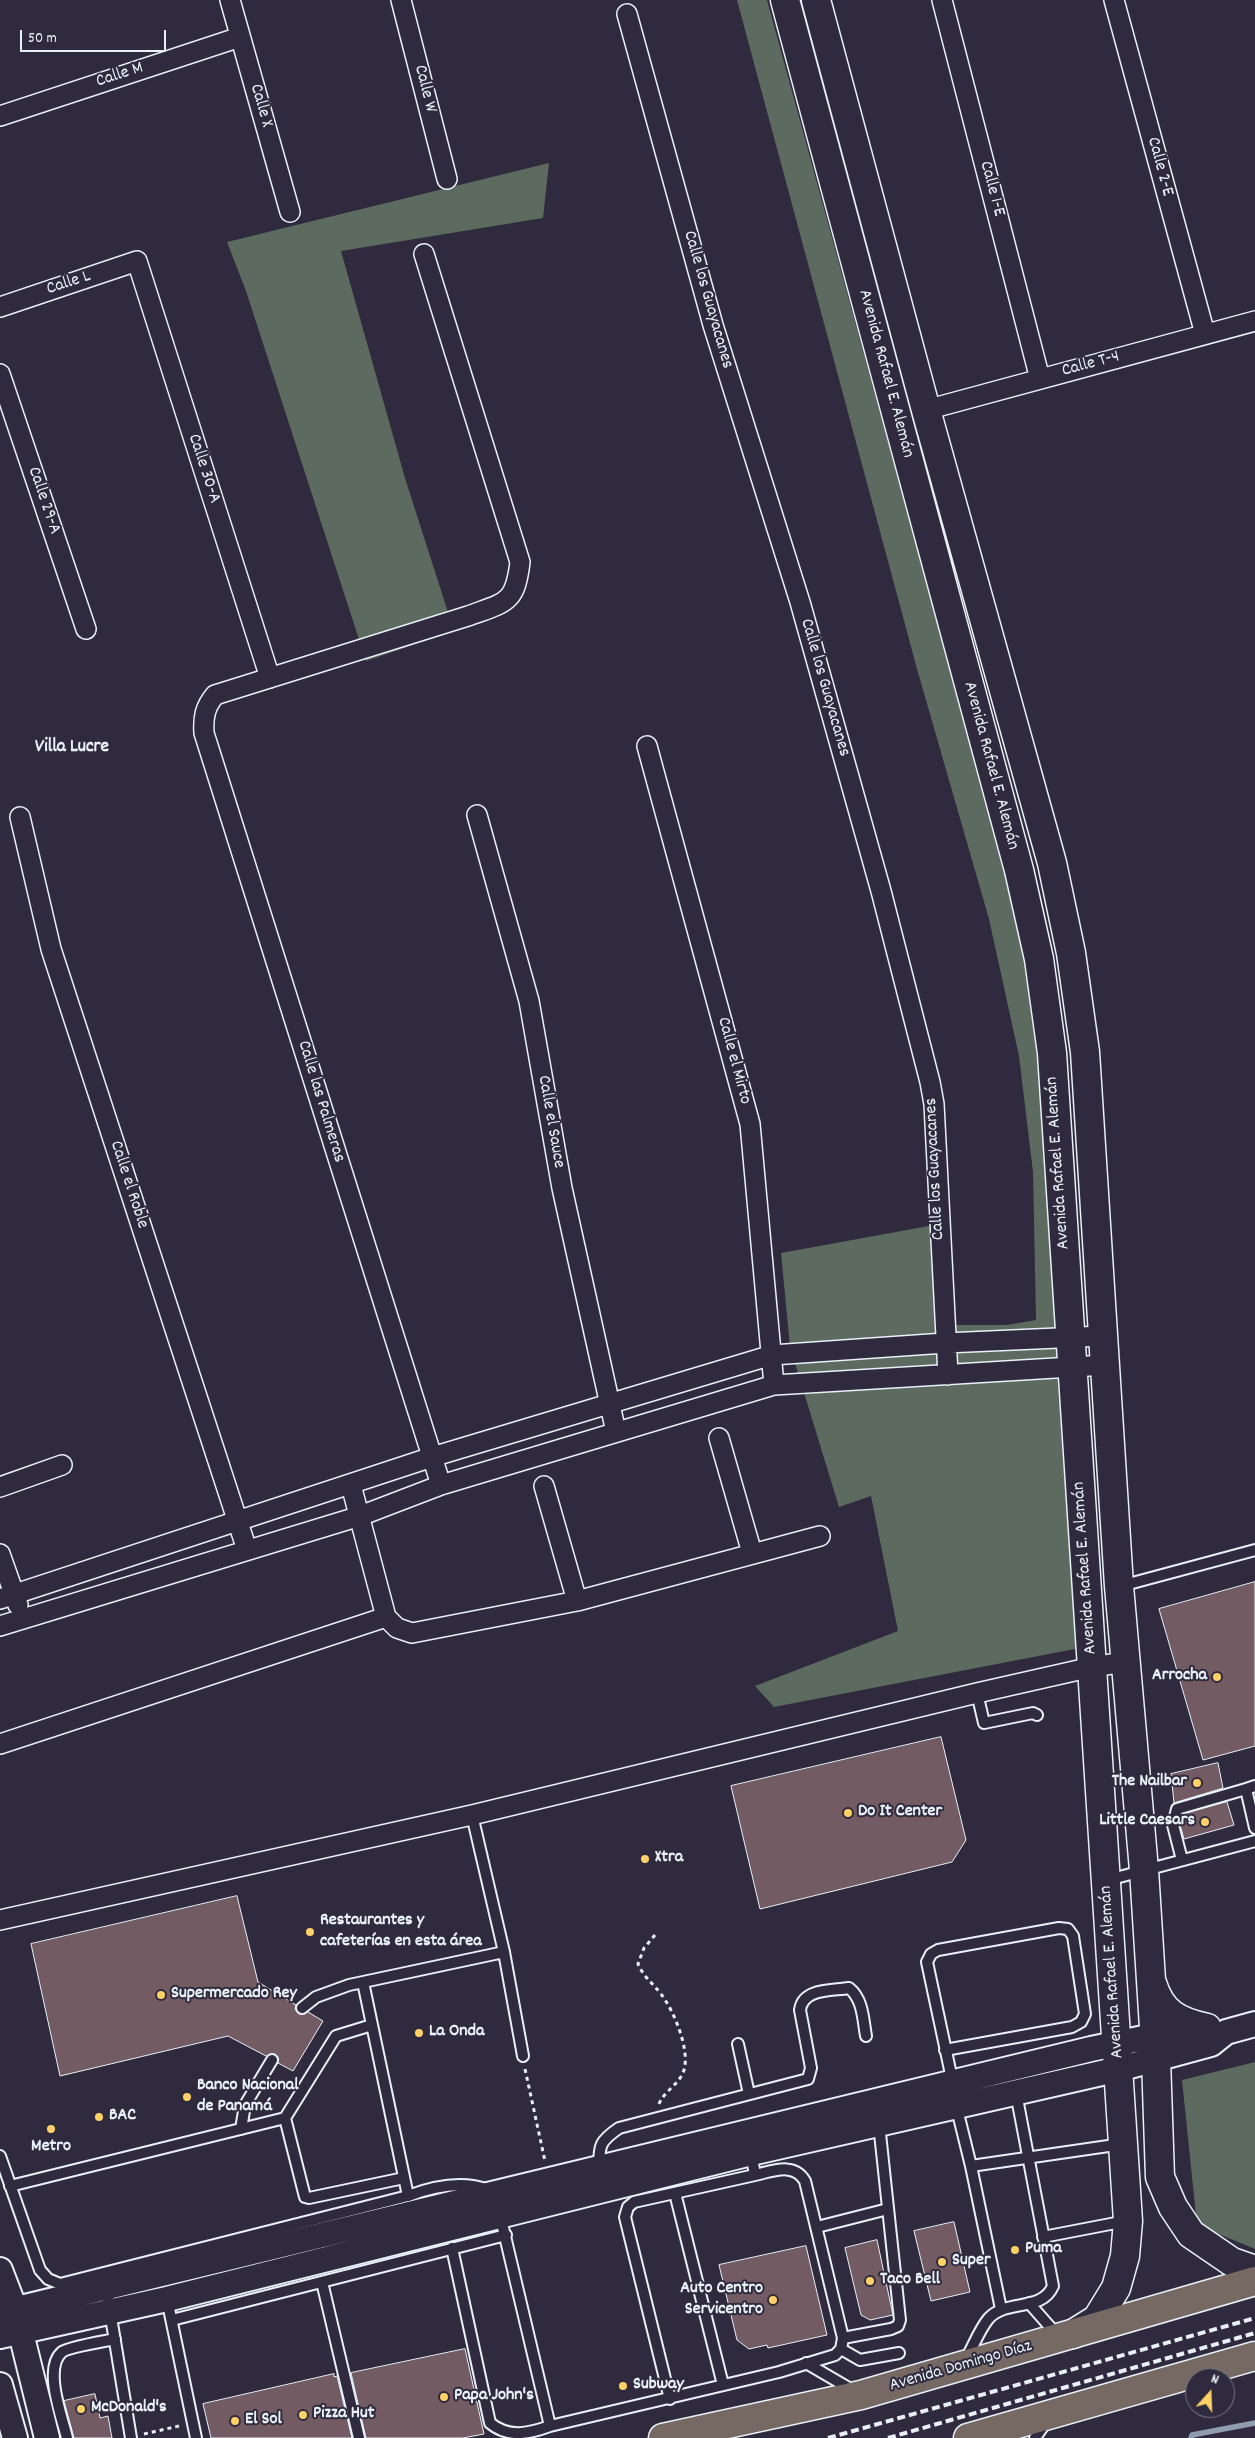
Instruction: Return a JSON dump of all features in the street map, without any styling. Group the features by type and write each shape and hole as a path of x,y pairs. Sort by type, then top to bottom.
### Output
{"main road":[{"name":"Avenida Rafael E. Alemán","path":"784,0 1016,861 1039,959 1052,1052 1128,2221 1125,2256 1116,2288 1097,2319 1064,2338"},
{"name":"Avenida Rafael E. Alemán","path":"816,0 926,410 1052,863 1071,953 1084,1052 1119,1586 1144,1870 1160,2177 1173,2207 1191,2234 1232,2262 1255,2270"},
{"path":"1150,1977 1156,1997 1169,2013 1186,2024 1216,2030"},
{"name":"Avenida Domingo Díaz","path":"663,2438 862,2395 1255,2282"},
{"path":"973,2438 1255,2356"}],"street":[{"name":"Calle X","path":"230,0 290,212"},
{"name":"Calle W","path":"401,0 446,179"},
{"name":"Calle 1-E","path":"942,0 1040,379"},
{"name":"Calle 2-E","path":"1114,0 1205,334"},
{"name":"Calle los Guayacanes","path":"627,14 713,326 803,612 881,891 930,1082 934,1104 948,1375"},
{"name":"Calle M","path":"0,116 240,37"},
{"path":"270,678 468,616 502,604 513,594 520,562 424,254"},
{"name":"Calle 30-A","path":"137,261 270,678"},
{"name":"Calle L","path":"0,307 137,261"},
{"name":"Calle T-4","path":"926,410 1255,321"},
{"name":"Calle 29-A","path":"0,374 86,629"},
{"name":"Calle las Palmeras","path":"270,678 215,694 206,705 203,717 204,733 441,1485"},
{"name":"Calle el Mirto","path":"647,746 750,1124 774,1385"},
{"name":"Calle el Sauce","path":"477,816 529,1001 562,1188 616,1432"},
{"name":"Calle el Roble","path":"20,817 51,949 247,1550"},
{"path":"7,1596 432,1457 772,1355 945,1343 1071,1340 1103,1336"},
{"path":"0,1626 360,1516 441,1485 774,1385 1105,1365"},
{"path":"719,1438 752,1553"},
{"path":"0,1486 62,1465"},
{"path":"351,1485 386,1617 397,1628 412,1633 577,1601 820,1536"},
{"path":"544,1486 577,1601"},
{"path":"0,1554 7,1596 22,1618"},
{"path":"0,1744 386,1617"},
{"path":"0,1920 472,1815 977,1693 1092,1667 1125,1662"},
{"path":"500,2214 549,2180 599,2168 750,2154 952,2083 1118,2056 1154,2047 1211,2044 1216,2030 1255,2024"},
{"path":"9,2323 111,2310 163,2288 500,2214 956,2107 1016,2092 1118,2056"},
{"path":"0,2270 9,2323 47,2438"},
{"path":"9,2323 106,2287 163,2288"},
{"path":"0,2388 15,2438"}],"lane":[{"path":"1119,1586 1255,1550"},
{"path":"977,1693 984,1723 1033,1713 1038,1715"},
{"path":"1182,1860 1173,1825 1177,1809 1250,1788 1255,1828"},
{"path":"472,1815 504,1952 523,2056"},
{"path":"1107,1880 1255,1841"},
{"path":"945,2050 1072,2027 1081,2022 1085,2014 1073,1936 1068,1929 1059,1928 938,1950 931,1954 927,1962 956,2107 971,2166 1001,2310"},
{"path":"302,2008 316,1997 363,1982 504,1952"},
{"path":"363,1982 408,2196"},
{"path":"599,2168 599,2147 604,2138 619,2128 808,2078 811,2068 800,2010 801,2001 807,1994 849,1988 856,1994 860,2002 866,2036"},
{"path":"10,2186 285,2118 336,2036 372,2025"},
{"path":"738,2044 749,2094"},
{"path":"241,2129 245,2105 272,2060"},
{"path":"961,2368 989,2318 1001,2310 1042,2300 1049,2295 1053,2286 1016,2092"},
{"path":"285,2118 305,2197 319,2196 404,2178"},
{"path":"843,2338 891,2329 898,2326 900,2320 880,2124"},
{"path":"971,2166 1123,2143"},
{"path":"452,2248 490,2424 497,2431 508,2436 520,2436 550,2426 670,2399 723,2386 835,2355 841,2349 843,2338 817,2227 805,2181 800,2173 750,2154 675,2193 634,2202 628,2207 625,2216 670,2399"},
{"path":"0,2156 40,2270 48,2279 60,2284 163,2288 322,2282 452,2248 500,2214"},
{"path":"163,2288 424,2190 472,2184 500,2214 550,2426"},
{"path":"675,2193 723,2386"},
{"path":"817,2227 888,2210"},
{"path":"1043,2236 1128,2221"},
{"path":"322,2282 359,2438"},
{"path":"106,2287 131,2437"},
{"path":"163,2288 196,2438"},
{"path":"1029,2303 1064,2338"},
{"path":"67,2438 52,2374 60,2356 68,2350 115,2339"},
{"path":"841,2349 860,2360 899,2353"},
{"path":"806,2363 862,2395"},
{"path":"1036,2438 1054,2413"}],"path":[{"path":"654,2119 661,2100 674,2086 684,2070 684,2046 677,2024 661,1995 645,1980 638,1964 644,1948 655,1935"},
{"path":"523,2056 549,2180"},
{"path":"131,2437 193,2422"}],"green space":[{"path":"737,0 767,0 1033,972 1080,1648 774,1707 755,1686 898,1631 871,1496 839,1507 790,1347 781,1253 945,1223 954,1325 1007,1325 1036,1320 1033,1172 1019,1056 989,919 917,669"},
{"path":"549,163 543,218 341,251 405,478 454,631 366,661 246,291 227,242"},
{"path":"1255,2062 1255,2249 1197,2225 1182,2080"}],"building":[{"name":"Arrocha","path":"1255,1582 1255,1746 1203,1760 1159,1609"},
{"name":"Do It Center","path":"941,1737 966,1840 952,1862 760,1909 731,1786"},
{"name":"The Nailbar","path":"1218,1763 1223,1788 1174,1803 1171,1774"},
{"name":"Little Caesars","path":"1227,1802 1234,1825 1184,1839 1180,1825 1183,1814"},
{"name":"Supermercado Rey","path":"237,1896 258,1982 296,2005 295,2009 299,2014 308,2012 323,2021 293,2071 278,2063 278,2057 275,2054 266,2056 228,2036 60,2076 31,1944"},
{"name":"Super","path":"954,2222 970,2292 931,2301 914,2231"},
{"name":"Taco Bell","path":"877,2240 893,2315 870,2320 861,2315 845,2248"},
{"name":"Auto Centro Servicentro","path":"806,2246 827,2335 768,2348 767,2345 749,2349 737,2340 719,2265"},
{"path":"465,2349 484,2434 463,2438 366,2438 351,2373"},
{"name":"Pizza Hut","path":"334,2374 334,2377 337,2376 352,2438 211,2438 203,2404"},
{"name":"McDonald's","path":"95,2394 100,2418 108,2416 112,2438 74,2438 64,2401"}],"waterway":[{"path":"1191,2438 1192,2435 1255,2423"}],"railway":[{"path":"828,2438 1255,2318"},
{"path":"888,2438 1255,2333"}],"place":[{"name":"Arrocha","path":"1217,1677"},
{"name":"The Nailbar","path":"1197,1783"},
{"name":"Do It Center","path":"848,1813"},
{"name":"Little Caesars","path":"1205,1822"},
{"name":"Xtra","path":"645,1859"},
{"name":"Restaurantes y cafeterías en esta área","path":"310,1932"},
{"name":"Supermercado Rey","path":"161,1995"},
{"name":"La Onda","path":"419,2033"},
{"name":"Banco Nacional de Panamá","path":"187,2097"},
{"name":"BAC","path":"99,2117"},
{"name":"Metro","path":"51,2129"},
{"name":"Puma","path":"1015,2250"},
{"name":"Super","path":"942,2262"},
{"name":"Taco Bell","path":"870,2281"},
{"name":"Auto Centro Servicentro","path":"773,2300"},
{"name":"Subway","path":"623,2386"},
{"name":"Papa John's","path":"444,2397"},
{"name":"McDonald's","path":"81,2409"},
{"name":"Pizza Hut","path":"303,2415"},
{"name":"El Sol","path":"235,2421"}],"district":[{"name":"Villa Lucre","path":"72,748"}]}
